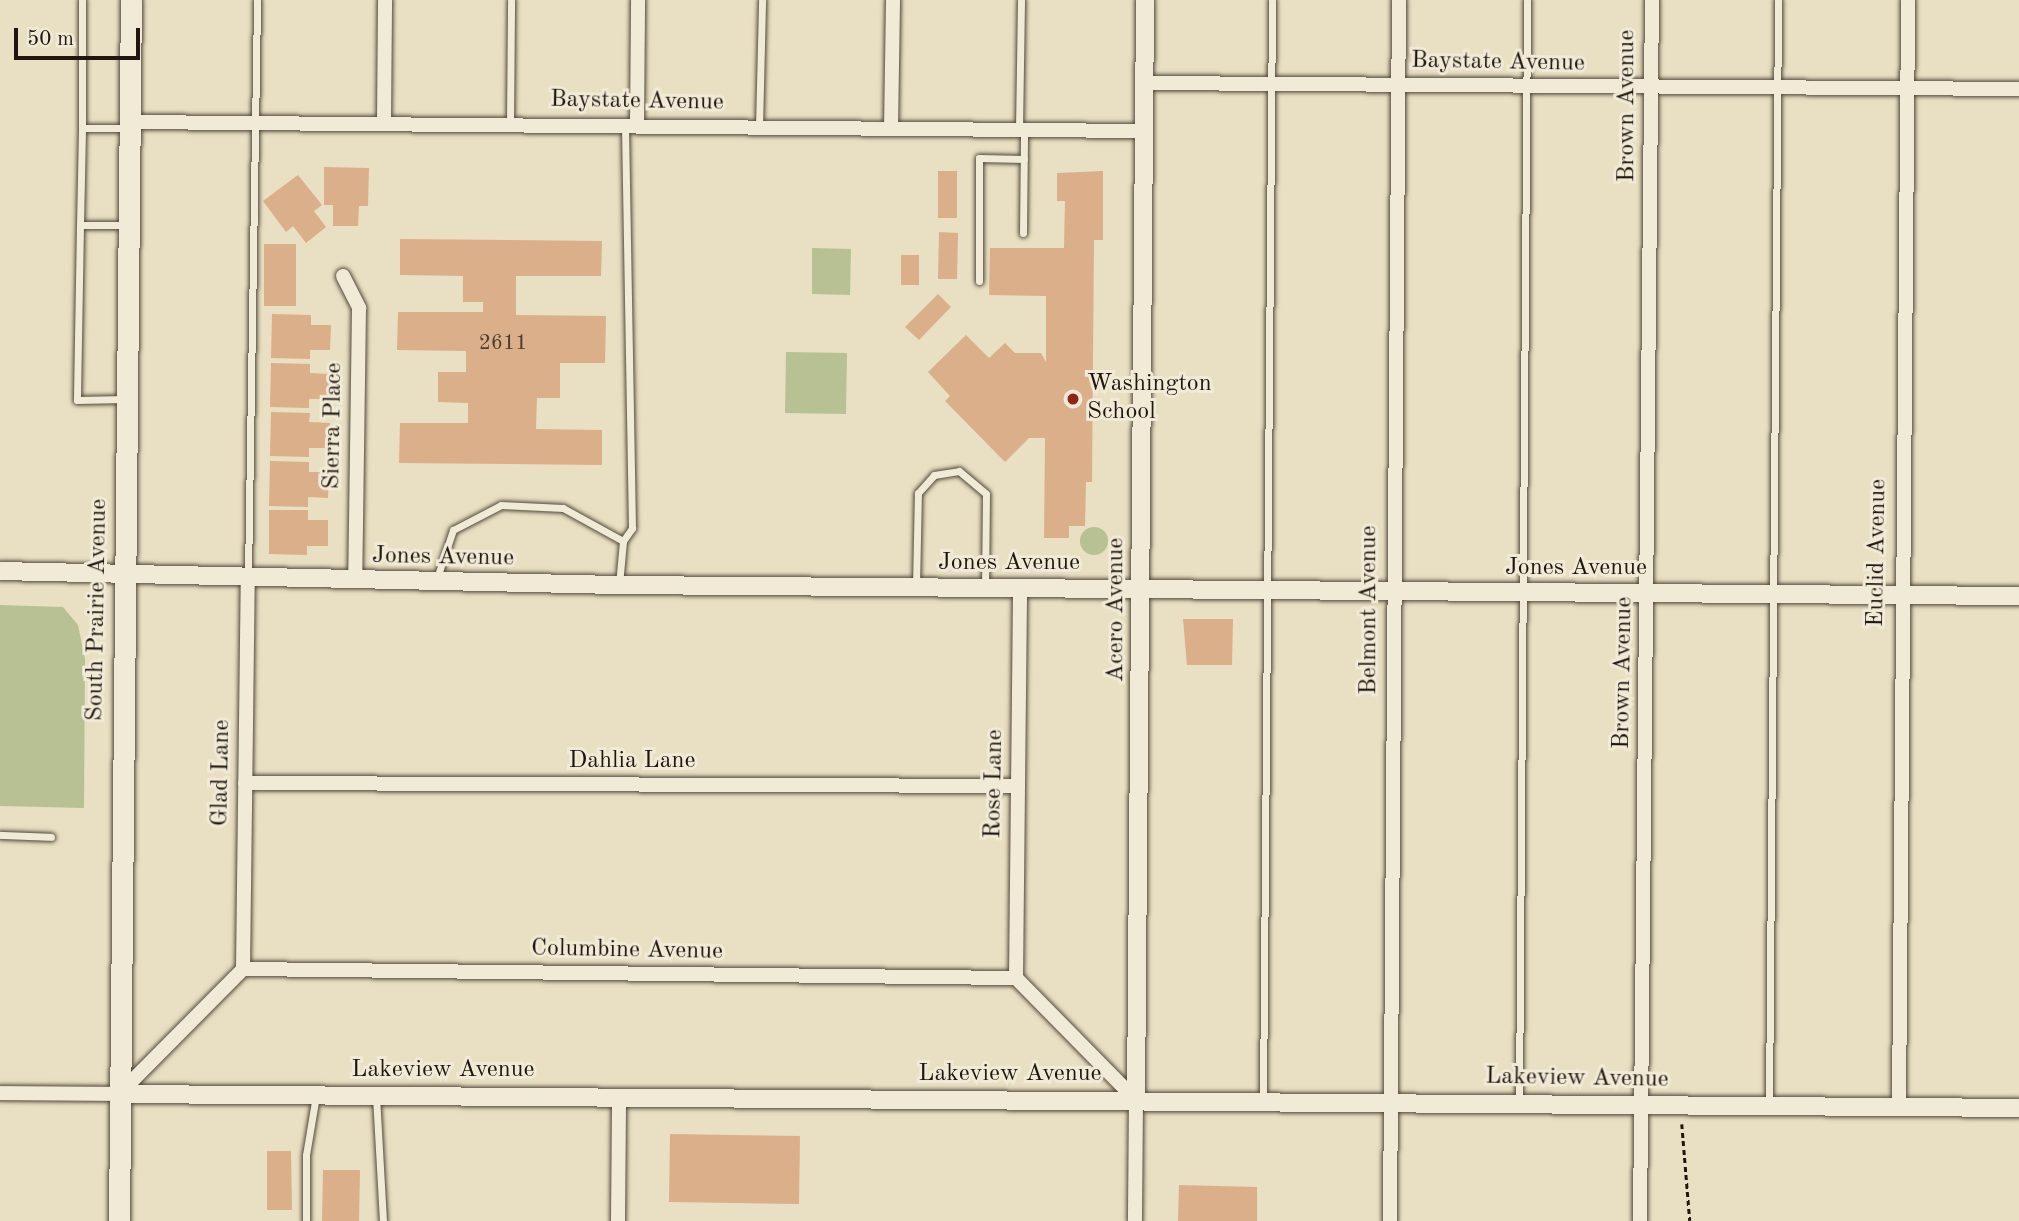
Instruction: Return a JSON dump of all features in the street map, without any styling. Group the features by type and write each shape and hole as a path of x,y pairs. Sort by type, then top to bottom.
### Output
{"main road":[{"name":"South Prairie Avenue","path":"118,1221 131,0"}],"street":[{"path":"384,121 386,0"},
{"path":"631,124 638,0"},
{"path":"891,129 893,0"},
{"name":"Acero Avenue","path":"1135,1221 1142,588 1144,0"},
{"name":"Belmont Avenue","path":"1390,1221 1399,0"},
{"name":"Brown Avenue","path":"1640,1221 1652,0"},
{"name":"Euclid Avenue","path":"1899,1108 1900,595 1908,0"},
{"name":"Baystate Avenue","path":"1144,83 2019,89"},
{"name":"Baystate Avenue","path":"130,125 384,121 1143,131"},
{"name":"Sierra Place","path":"343,276 359,307 355,580"},
{"name":"Jones Avenue","path":"0,571 619,586 2019,596"},
{"name":"Glad Lane","path":"243,969 248,578"},
{"name":"Rose Lane","path":"1016,978 1020,589"},
{"name":"Dahlia Lane","path":"245,783 1018,786"},
{"path":"118,1094 243,969"},
{"name":"Columbine Avenue","path":"243,969 1016,978"},
{"path":"1016,978 1136,1100"},
{"name":"Lakeview Avenue","path":"0,1093 1389,1101 2019,1108"},
{"path":"618,1221 619,1096"}],"lane":[{"path":"82,0 77,400 127,399"},
{"path":"248,578 257,0"},
{"path":"510,123 511,0"},
{"path":"759,127 762,0"},
{"path":"1021,0 1023,233"},
{"path":"1263,1101 1264,591 1272,0"},
{"path":"1518,1102 1519,593 1527,0"},
{"path":"1769,1106 1775,594 1777,0"},
{"path":"619,586 623,541 632,528 631,124"},
{"path":"82,128 130,125"},
{"path":"979,281 979,158 1024,159"},
{"path":"80,225 130,225"},
{"path":"916,589 918,494 946,470 971,475 986,494 985,589"},
{"path":"436,582 453,530 501,505 562,508 623,541"},
{"path":"0,835 51,837"},
{"path":"306,1221 306,1154 317,1095"},
{"path":"376,1095 383,1221"}],"path":[{"path":"1682,1104 1684,1202 1690,1221"}],"green space":[{"path":"812,248 851,249 850,295 812,294"},
{"path":"786,352 847,353 846,414 785,413"},
{"path":"1094,527 1104,531 1108,541 1104,551 1094,555 1084,551 1080,541 1084,531"},
{"path":"0,605 63,607 78,625 85,659 84,808 0,806"}],"building":[{"path":"324,167 369,168 368,206 359,206 358,226 333,226 333,205 324,205"},
{"path":"938,171 957,171 957,218 938,218"},
{"path":"1103,171 1103,240 1094,240 1092,482 1086,482 1085,526 1069,526 1069,538 1044,538 1045,438 1029,438 1005,462 945,401 950,396 928,372 966,335 989,358 1005,343 1015,353 1041,353 1046,362 1046,296 989,295 990,248 1064,248 1065,201 1057,201 1057,173"},
{"path":"298,175 322,205 314,211 326,227 306,243 293,226 286,232 263,201"},
{"path":"939,232 958,233 957,279 938,279"},
{"path":"400,239 602,241 601,276 516,276 516,315 606,316 605,363 560,363 560,398 537,398 536,429 602,430 602,465 399,463 400,423 468,423 468,403 438,402 438,372 466,372 466,351 397,350 398,312 483,312 483,302 463,302 463,276 400,275"},
{"path":"264,244 296,244 296,306 264,306"},
{"path":"901,255 919,255 919,285 901,285"},
{"path":"938,294 951,307 919,340 905,327"},
{"path":"272,314 311,315 311,325 331,325 330,350 310,350 310,359 271,358"},
{"path":"271,363 310,364 310,373 330,374 330,399 309,399 309,408 270,407"},
{"path":"271,412 310,413 309,422 330,423 329,448 309,448 309,457 270,456"},
{"path":"270,461 309,462 309,472 329,472 328,498 308,497 308,507 269,506"},
{"path":"269,510 308,510 308,520 328,520 328,546 307,546 307,555 269,554"},
{"path":"1183,619 1233,619 1232,665 1187,665"},
{"path":"670,1134 800,1136 799,1204 669,1202"},
{"path":"267,1151 291,1151 292,1210 267,1210"},
{"path":"323,1170 360,1170 359,1221 322,1221"},
{"path":"1179,1185 1257,1187 1257,1221 1178,1221"}],"place":[{"name":"Washington School","path":"1073,399"}]}
